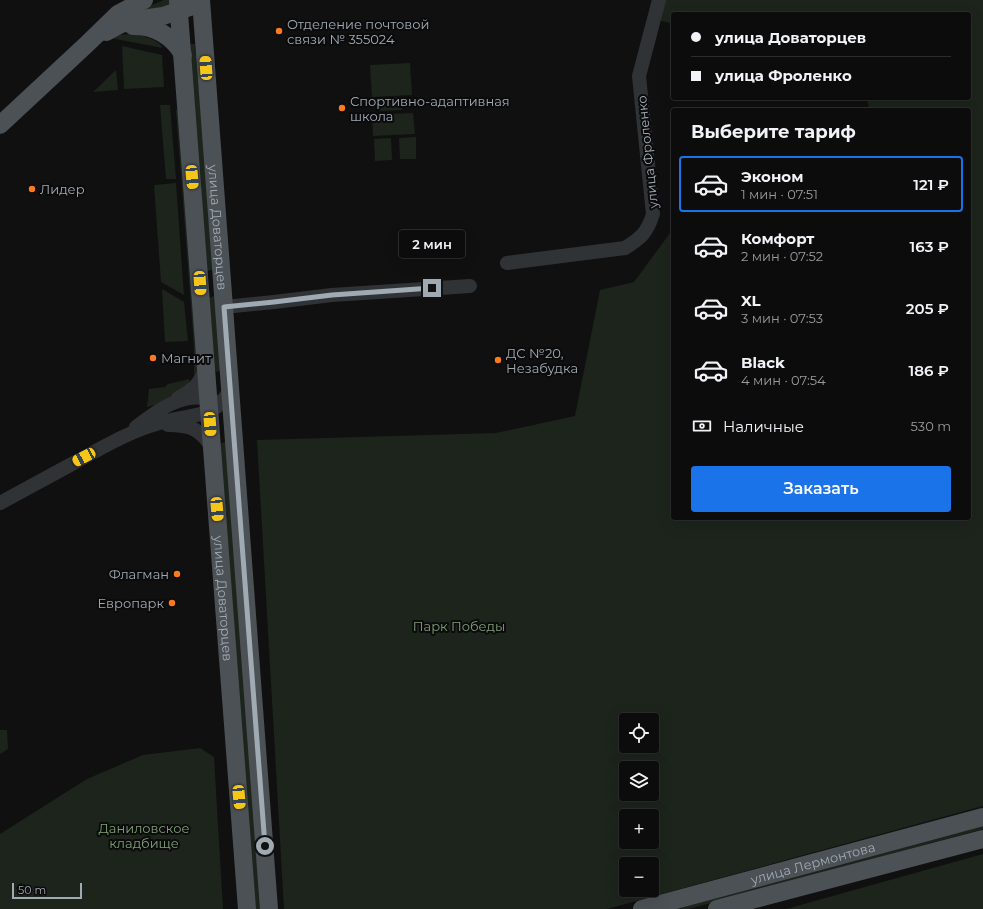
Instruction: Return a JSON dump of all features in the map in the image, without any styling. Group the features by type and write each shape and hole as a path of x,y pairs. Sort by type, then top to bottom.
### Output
{"main road":[{"path":"0,125 134,0"},
{"path":"118,14 144,0"},
{"path":"87,44 105,32 121,24 135,20 159,17 179,6 192,6 200,0"},
{"name":"улица Доваторцев","path":"200,0 269,909"},
{"name":"улица Доваторцев","path":"179,6 206,366 213,405 212,448 247,909"},
{"path":"105,32 135,26 151,28 164,34 178,45 183,55"},
{"path":"200,283 222,280"},
{"name":"улица Лермонтова","path":"642,909 983,817"},
{"name":"улица Лермонтова","path":"717,909 983,839"}],"street":[{"name":"улица Фроленко","path":"507,263 624,248 639,239 650,226 653,214 639,76 659,0"},
{"path":"224,307 332,295 470,286"},
{"path":"0,503 126,434 161,408 194,388 202,379 206,366"},
{"path":"126,434 167,420 189,417 227,397 230,388"},
{"path":"161,408 178,401 196,397 228,412 233,423"},
{"path":"150,426 176,425 188,427 198,431 206,437 212,448"}],"green space":[{"path":"164,0 171,0 172,6 132,13"},
{"name":"Парк Победы","path":"664,0 983,0 983,806 659,895 659,857 619,857 619,897 651,897 607,909 284,909 257,440 496,433 575,416 600,290 634,282 671,232 671,520 971,520 971,108 866,108 869,106 867,100 971,100 971,12 671,12 671,23 659,20"},
{"path":"130,34 148,38 157,42 163,48 110,38"},
{"path":"191,44 195,44 214,269 208,271 206,270 189,46"},
{"path":"122,46 162,55 164,87 124,89"},
{"path":"410,63 412,95 372,97 370,65"},
{"path":"116,70 118,90 93,92"},
{"path":"401,97 402,110 379,111 378,98"},
{"path":"160,105 170,105 176,179 166,179"},
{"path":"181,109 201,363 194,384 194,347 176,110"},
{"path":"413,113 415,134 373,136 372,115"},
{"path":"416,137 416,159 400,159 399,138"},
{"path":"391,138 392,160 375,161 374,139"},
{"path":"176,183 184,295 161,282 154,185"},
{"path":"162,289 184,302 188,341 165,342"},
{"path":"214,296 221,370 216,372 209,298"},
{"path":"189,379 189,386 159,404 147,407 149,389 165,387 168,384"},
{"path":"225,442 261,909 254,909 219,444"},
{"path":"0,730 7,730 8,749 0,754"},
{"name":"Даниловское кладбище","path":"200,748 214,757 223,909 0,909 0,834 87,779 143,755"},
{"path":"983,824 983,829 689,909 669,909"},
{"path":"983,854 983,909 786,909"}],"place":[{"name":"Отделение почтовой связи № 355024","path":"279,31"},
{"name":"Спортивно-адаптивная школа","path":"342,108"},
{"name":"Лидер","path":"32,189"},
{"name":"Магнит","path":"153,358"},
{"name":"ДС №20, Незабудка","path":"498,360"},
{"name":"Флагман","path":"177,574"},
{"name":"Европарк","path":"172,603"}],"route":[{"path":"265,846 224,307 332,295 432,288"}]}
